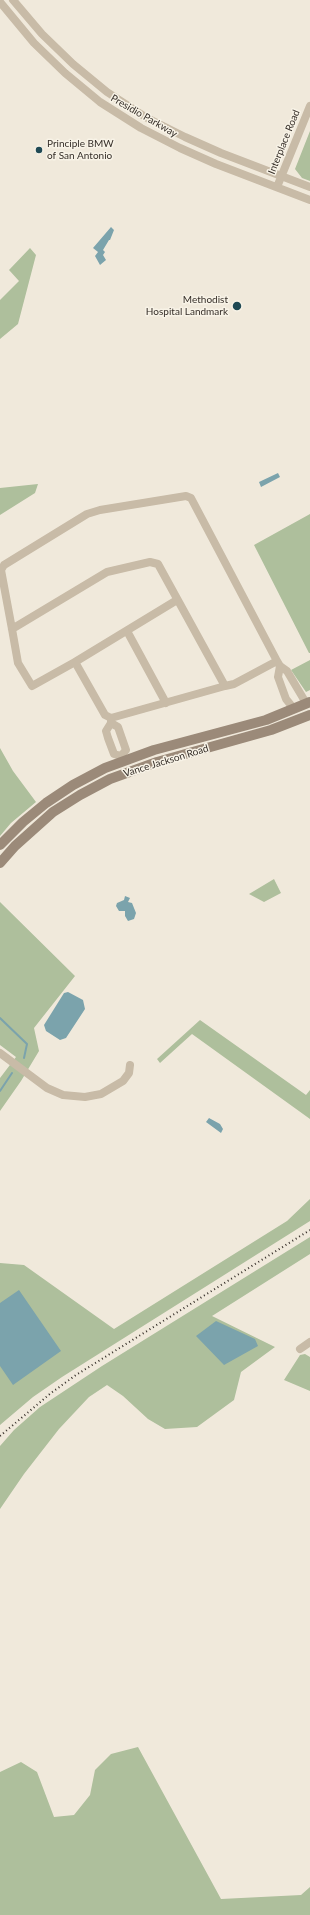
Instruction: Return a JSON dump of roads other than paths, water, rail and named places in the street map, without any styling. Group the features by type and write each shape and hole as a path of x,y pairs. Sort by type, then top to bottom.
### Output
{"main road":[{"name":"Vance Jackson Road","path":"0,845 46,802 122,758 266,720 308,702"},
{"name":"Vance Jackson Road","path":"0,864 15,846 53,812 80,795 110,780 157,762 271,730 310,715"}],"street":[{"name":"Presidio Parkway","path":"13,0 47,39 73,64 107,92 147,118 185,137 310,187"},
{"name":"Presidio Parkway","path":"0,2 34,43 64,73 100,102 141,128 180,148 310,200"},
{"name":"Interplace Road","path":"277,187 310,106"},
{"path":"177,600 75,662 32,686 18,663 1,570 4,565 88,514 100,510 186,496 191,498 279,663 287,670 292,680 308,702"},
{"path":"12,629 107,572 150,562 158,564 225,686"},
{"path":"127,631 166,703"},
{"path":"75,662 105,715 111,721 118,727 126,750 122,758 114,754 108,738 106,731 111,721 166,703 234,684 279,663"},
{"path":"279,663 277,675 286,699 294,709"},
{"path":"281,686 292,680"},
{"path":"108,738 120,733"},
{"path":"0,1053 47,1088 63,1095 85,1097 101,1094 123,1080 129,1073 130,1065"},
{"path":"300,1349 310,1342"}],"water":[{"path":"111,227 114,230 110,240 103,250 105,252 103,255 106,260 100,265 95,256 98,252 93,248"},
{"path":"278,473 280,477 261,487 259,482"},
{"path":"125,896 130,898 128,902 132,903 136,913 134,919 128,921 125,916 125,911 119,911 116,906 117,903 124,900"},
{"path":"68,992 83,1000 85,1009 66,1038 60,1040 46,1031 44,1025 64,993"},
{"path":"209,1118 220,1124 223,1129 221,1133 206,1122"},
{"path":"19,1290 61,1351 13,1385 0,1366 0,1303"},
{"path":"216,1321 255,1339 258,1346 224,1365 196,1336"}],"waterway":[{"path":"0,1018 27,1044 24,1058"},
{"path":"0,1091 12,1073"}],"railway":[{"path":"0,1436 51,1393 76,1375 310,1230"}],"place":[{"name":"Principle BMW of San Antonio","path":"39,150"},
{"name":"Methodist Hospital Landmark","path":"237,306"}]}
